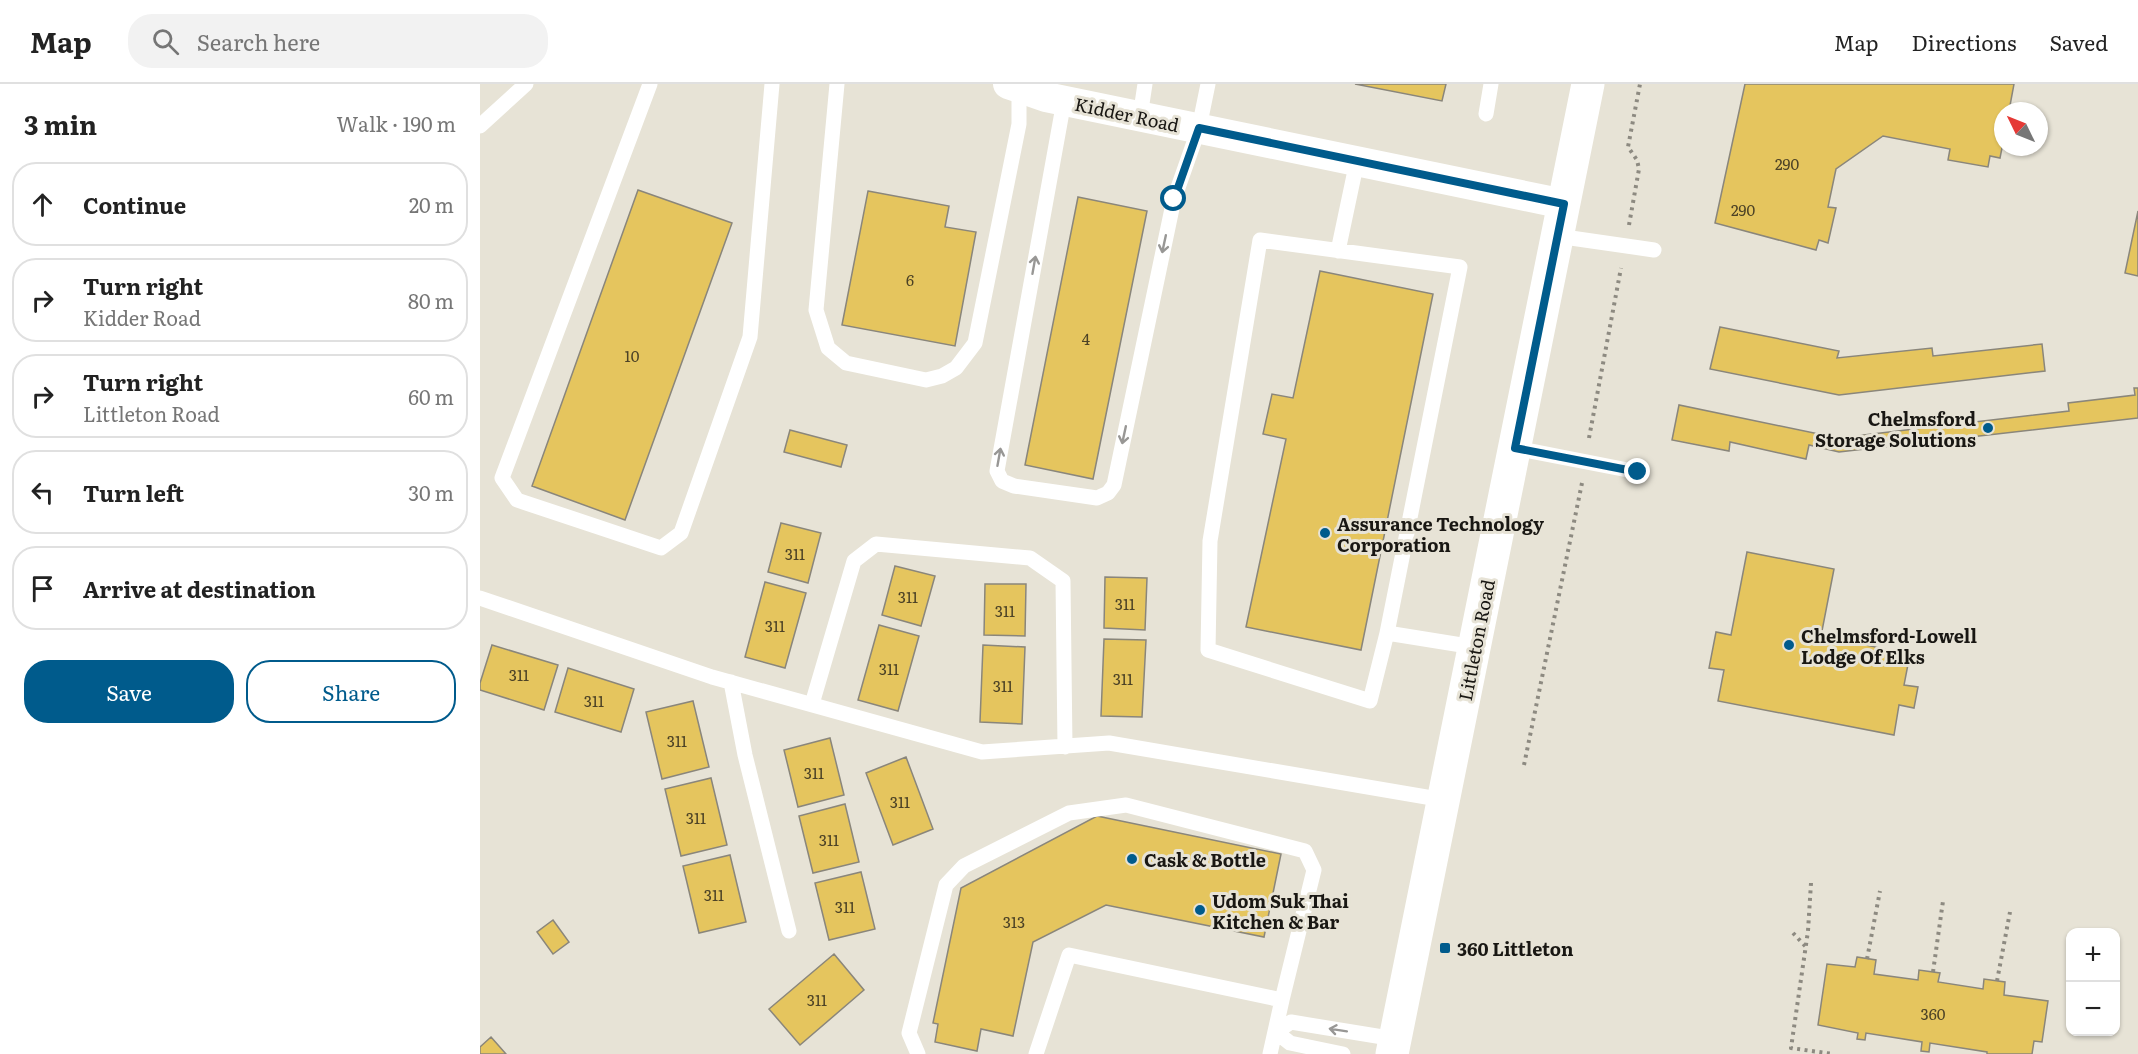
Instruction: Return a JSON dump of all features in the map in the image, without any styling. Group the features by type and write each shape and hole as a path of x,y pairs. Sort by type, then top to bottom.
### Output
{"main road":[{"name":"Littleton Road","path":"1394,1047 1588,84"}],"street":[{"name":"Kidder Road","path":"1014,86 1064,101 1564,204"}],"lane":[{"path":"480,126 526,84"},
{"path":"650,84 502,478 517,500 661,548 681,533 750,337 772,84"},
{"path":"837,84 816,310 828,348 846,363 926,380 942,376 956,368 975,343 1018,124 1014,86"},
{"path":"1140,117 1144,84"},
{"path":"1064,101 997,471 1002,481 1014,486 1096,498 1108,493 1113,484 1174,199 1199,128 1208,84"},
{"path":"1486,114 1491,84"},
{"path":"1338,251 1357,161"},
{"path":"1557,236 1654,250"},
{"path":"1260,240 1461,267 1387,633 1370,701 1208,650 1210,541 1260,240"},
{"path":"1515,448 1638,472"},
{"path":"812,704 854,561 876,544 1030,558 1063,581 1065,747"},
{"path":"480,598 731,682 982,752 1109,743 1444,800"},
{"path":"1387,633 1474,647"},
{"path":"731,682 745,756 789,931"},
{"path":"918,1054 909,1033 946,885 964,866 1069,813 1126,805 1305,851 1314,870 1270,1054"},
{"path":"1036,1054 1069,956 1282,1000"},
{"path":"1276,1032 1291,1022 1394,1047"},
{"path":"1276,1032 1290,1043 1343,1054"}],"path":[{"path":"1524,765 1582,482"},
{"path":"1811,883 1806,947 1791,1048 1833,1054"},
{"path":"1867,959 1880,891"},
{"path":"1933,972 1943,901"},
{"path":"1998,981 2010,912"},
{"path":"1793,933 1806,947"}],"building":[{"path":"1355,84 1446,84 1442,101"},
{"path":"1745,84 2014,84 2011,102 1994,102 1994,156 2000,156 2000,158 1990,156 1988,167 1948,160 1950,149 1883,136 1836,169 1828,207 1836,208 1828,243 1819,240 1816,250 1715,223"},
{"path":"638,190 732,223 625,520 532,486"},
{"path":"868,191 949,206 945,227 976,232 955,346 842,325"},
{"path":"1078,197 1147,211 1093,479 1025,465"},
{"path":"2138,211 2138,276 2125,273"},
{"name":"Assurance Technology Corporation","path":"1320,271 1433,294 1361,650 1246,627 1286,439 1263,434 1272,394 1293,398"},
{"path":"1720,327 1839,351 1837,358 1932,348 1933,356 2042,344 2045,371 1839,395 1710,369"},
{"name":"Chelmsford Storage Solutions","path":"2134,388 2138,388 2138,418 1839,452 1809,445 1806,459 1730,442 1729,451 1672,440 1679,405 1838,438 2069,411 2068,403 2135,395"},
{"path":"790,430 847,445 841,467 784,452"},
{"path":"781,523 821,533 808,583 768,572"},
{"name":"Chelmsford-Lowell Lodge Of Elks","path":"1747,552 1834,569 1821,636 1910,654 1904,685 1918,687 1914,708 1899,705 1894,735 1718,701 1724,670 1709,668 1716,632 1731,635"},
{"path":"895,566 935,576 921,626 882,615"},
{"path":"1105,577 1147,578 1145,630 1104,628"},
{"path":"765,582 806,593 785,668 745,657"},
{"path":"985,584 1026,584 1025,636 984,635"},
{"path":"879,625 919,636 898,711 858,700"},
{"path":"1104,639 1146,640 1142,717 1101,716"},
{"path":"492,645 558,665 544,710 480,690 480,683"},
{"path":"983,645 1025,647 1022,724 980,722"},
{"path":"568,668 634,689 621,732 555,712"},
{"path":"693,701 709,767 662,779 646,712"},
{"path":"830,738 844,795 798,807 784,750"},
{"path":"906,757 933,829 893,845 866,773"},
{"path":"711,778 727,845 681,856 665,789"},
{"path":"845,804 859,862 813,873 799,816"},
{"path":"1097,816 1281,854 1264,937 1106,905 1033,942 1013,1036 981,1029 977,1051 935,1042 938,1024 933,1023 961,888"},
{"path":"730,855 746,922 699,933 683,866"},
{"path":"861,872 875,929 829,940 815,883"},
{"path":"553,920 569,942 553,954 537,932"},
{"path":"834,954 864,990 800,1045 769,1009"},
{"path":"1857,957 1876,960 1874,974 1918,980 1919,970 1940,973 1938,982 1983,989 1984,979 2005,982 2004,995 2048,1001 2042,1042 2034,1041 2032,1054 1987,1054 1987,1052 1930,1043 1929,1052 1921,1051 1922,1042 1866,1033 1865,1040 1857,1039 1858,1033 1818,1025 1827,964 1855,967"},
{"path":"491,1037 506,1054 480,1054 480,1047"}],"place":[{"name":"Chelmsford Storage Solutions","path":"1988,428"},
{"name":"Assurance Technology Corporation","path":"1325,533"},
{"name":"Chelmsford-Lowell Lodge Of Elks","path":"1789,645"},
{"name":"Cask & Bottle","path":"1132,859"},
{"name":"Udom Suk Thai Kitchen & Bar","path":"1200,910"},
{"name":"360 Littleton","path":"1445,948"}],"route":[{"path":"1174,199 1199,128 1564,204 1515,448 1638,472"}]}
